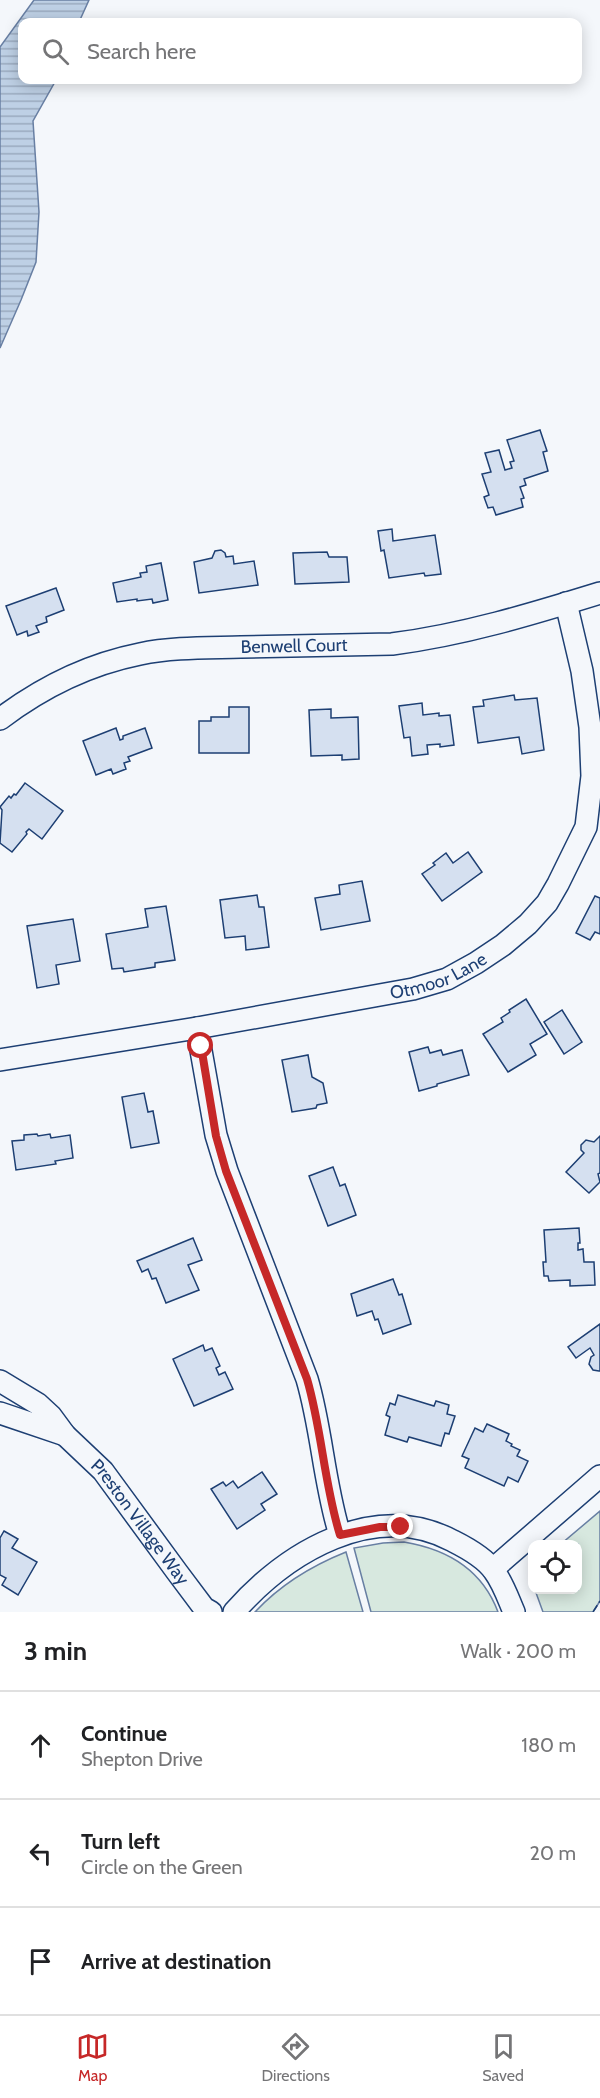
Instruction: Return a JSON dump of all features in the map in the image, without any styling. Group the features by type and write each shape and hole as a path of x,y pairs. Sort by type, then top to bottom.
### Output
{"street":[{"name":"Benwell Court","path":"0,719 25,701 61,681 112,661 142,653 205,648 401,643 450,635 600,593"},
{"name":"Otmoor Lane","path":"0,1060 378,996 447,979 503,945 528,924 547,903 593,830 590,727 582,671 566,603"},
{"path":"197,1028 216,1136 226,1171 307,1379 314,1403 333,1511 340,1535"},
{"name":"Preston Village Way","path":"0,1381 38,1404 51,1416 65,1435 103,1471 204,1608 211,1612"},
{"name":"Preston Village Way","path":"0,1413 65,1435"},
{"path":"493,1569 600,1476"},
{"path":"234,1612 276,1572 320,1544 340,1535 380,1527 424,1530 446,1537 467,1548 493,1569 514,1612"}],"shaded area":[{"path":"600,1511 600,1601 593,1612 543,1612 536,1594 582,1594 582,1540 566,1540"},
{"path":"404,1542 434,1550 461,1564 482,1584 498,1612 371,1612 354,1548"},
{"path":"346,1552 363,1612 255,1612 297,1577"}],"water":[{"path":"34,0 89,0 81,18 21,18"},
{"path":"18,22 18,84 54,84 33,121 39,212 36,262 0,348 0,47"}],"building":[{"path":"540,430 547,451 543,452 548,471 524,479 526,485 520,487 524,498 521,499 523,507 496,515 493,507 488,508 484,497 489,495 482,474 491,472 485,453 499,450 505,470 512,468 510,462 514,461 507,440"},
{"path":"392,529 393,541 435,535 441,574 425,576 424,573 389,578 378,531"},
{"path":"221,550 226,557 233,556 234,564 254,561 258,585 199,593 194,562 212,558 215,551"},
{"path":"327,552 329,557 347,557 349,582 295,584 293,553"},
{"path":"161,563 168,600 153,603 152,599 117,602 113,583 141,577 140,573 147,572 146,566"},
{"path":"56,588 64,610 46,617 47,622 36,626 39,632 28,636 27,631 17,635 6,606"},
{"path":"514,695 515,700 537,698 544,750 522,754 519,737 478,743 473,707 484,706 483,700"},
{"path":"422,703 423,715 439,713 439,716 450,715 454,745 440,747 440,744 427,745 428,754 412,756 410,737 404,738 399,706"},
{"path":"229,707 249,707 249,753 199,753 199,721 211,721 211,717 229,717"},
{"path":"331,709 331,718 358,717 359,759 342,760 342,755 311,756 309,710"},
{"path":"116,728 120,740 123,736 145,728 152,748 128,757 130,761 124,763 126,769 113,774 111,769 96,775 83,741"},
{"path":"25,783 63,811 42,839 29,829 12,852 0,843 2,810 0,807 9,796 11,798 14,794 16,795"},
{"path":"468,852 482,872 442,901 422,874 446,853 453,863"},
{"path":"362,881 370,921 321,930 315,898 340,894 339,885"},
{"path":"257,895 259,907 264,907 269,947 246,950 245,936 225,938 220,900"},
{"path":"595,896 600,898 600,934 595,932 590,940 576,933"},
{"path":"166,906 175,960 155,963 155,967 124,972 123,968 112,969 106,934 148,927 145,909"},
{"path":"73,919 80,961 56,965 59,984 37,988 27,926"},
{"path":"526,999 547,1034 530,1044 536,1055 508,1072 483,1034 503,1022 501,1018 510,1012 509,1010"},
{"path":"562,1010 582,1042 564,1054 544,1022"},
{"path":"428,1047 430,1053 441,1050 443,1055 462,1050 469,1075 419,1091 409,1052"},
{"path":"308,1055 312,1077 323,1083 327,1103 317,1105 316,1108 292,1112 282,1060"},
{"path":"144,1093 148,1112 153,1111 159,1143 131,1148 122,1097"},
{"path":"37,1134 38,1136 50,1134 51,1138 70,1135 73,1158 55,1161 56,1164 16,1170 12,1141 24,1140 24,1135"},
{"path":"600,1136 600,1173 598,1174 600,1182 589,1193 566,1172 584,1153 581,1145 586,1140 594,1142"},
{"path":"333,1167 340,1186 345,1184 356,1215 328,1226 309,1176"},
{"path":"579,1228 578,1250 583,1249 584,1262 594,1262 595,1285 570,1286 570,1280 549,1281 548,1276 544,1276 543,1262 546,1262 544,1230"},
{"path":"193,1238 202,1260 188,1265 199,1290 166,1303 156,1278 152,1279 148,1269 142,1272 137,1261"},
{"path":"393,1279 399,1295 402,1294 411,1324 383,1334 378,1319 375,1320 372,1311 357,1316 351,1294"},
{"path":"600,1324 599,1371 593,1370 589,1364 594,1355 590,1348 576,1358 568,1347"},
{"path":"203,1345 205,1351 212,1348 220,1366 216,1368 219,1375 225,1372 233,1389 194,1406 173,1359"},
{"path":"398,1395 434,1406 436,1401 449,1405 447,1414 455,1416 449,1434 445,1433 441,1446 409,1437 407,1442 385,1435 390,1417 386,1415 390,1403 395,1405"},
{"path":"487,1424 509,1434 506,1441 520,1450 517,1456 528,1461 518,1482 508,1477 504,1486 465,1468 469,1459 462,1456 475,1428 483,1432"},
{"path":"262,1472 277,1494 261,1504 265,1510 237,1529 211,1489 223,1482 226,1486 233,1481 238,1488"},
{"path":"4,1531 18,1539 12,1548 37,1562 18,1595 2,1585 6,1578 0,1575 0,1538"}],"fence":[{"path":"593,1612 600,1601"}],"route":[{"path":"201,1046 216,1136 226,1171 307,1379 314,1403 333,1511 340,1535 380,1527 401,1527"}]}
